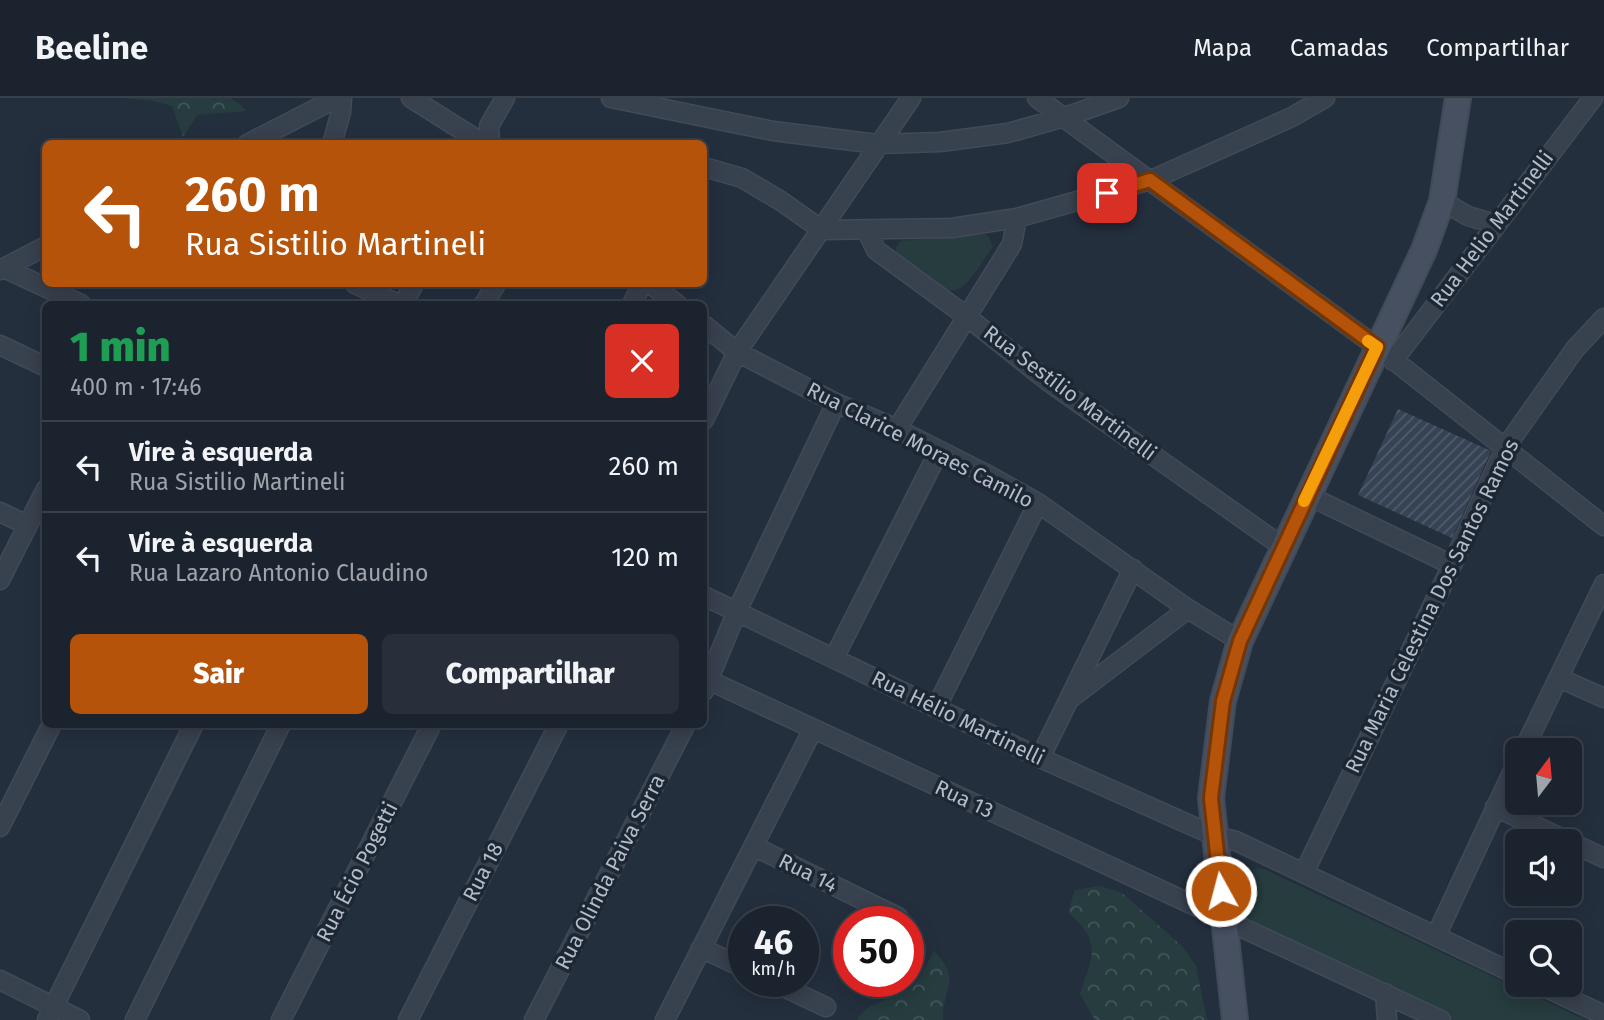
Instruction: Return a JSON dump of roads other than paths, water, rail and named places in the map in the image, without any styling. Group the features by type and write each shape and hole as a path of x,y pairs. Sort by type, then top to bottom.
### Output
{"main road":[{"path":"1235,1020 1211,798 1223,701 1240,641 1307,495 1385,354 1402,300 1442,201 1458,98"}],"street":[{"path":"255,140 340,98 341,113 333,140"},
{"path":"411,98 478,140"},
{"path":"490,140 489,126 505,98"},
{"path":"611,98 704,107 774,131 877,144 940,142 1008,133 1119,98"},
{"path":"707,414 737,352 911,98"},
{"path":"1037,98 1385,354 1604,526"},
{"path":"707,168 742,178 822,230 952,228 1017,218 1150,180 1282,122 1325,98"},
{"name":"Rua Helio Martinelli","path":"1385,354 1495,224 1593,98"},
{"path":"1442,201 1468,216 1495,224"},
{"path":"897,429 1012,244 1017,218"},
{"name":"Rua Sestílio Martinelli","path":"867,231 876,250 966,316 1049,382 1283,547"},
{"path":"2,269 42,248"},
{"path":"2,269 42,287"},
{"path":"43,287 74,301"},
{"path":"362,287 393,301"},
{"path":"654,287 673,301"},
{"name":"Rua Maria Celestina Dos Santos Ramos","path":"1304,873 1452,565 1505,448 1575,349 1604,318"},
{"name":"Rua Clarice Moraes Camilo","path":"707,327 737,352 836,403 897,429 1038,503 1240,641"},
{"path":"0,345 42,364"},
{"path":"707,678 836,403"},
{"path":"835,658 939,452"},
{"path":"1307,495 1452,565"},
{"path":"0,580 42,497"},
{"path":"936,708 1038,503"},
{"path":"0,512 27,525"},
{"path":"1041,758 1133,569"},
{"path":"1529,738 1604,584"},
{"name":"Rua Hélio Martinelli","path":"707,597 1041,758 1215,836 1236,841 1505,969"},
{"path":"1068,700 1188,608"},
{"path":"1559,678 1604,698"},
{"name":"Rua 13","path":"707,684 813,729 1441,1020"},
{"path":"0,827 50,728"},
{"path":"50,1013 192,728"},
{"path":"135,1020 279,728"},
{"name":"Rua Écio Pogetti","path":"281,1020 430,728"},
{"name":"Rua 18","path":"408,1020 557,728"},
{"name":"Rua Olinda Paiva Serra","path":"534,1020 684,728"},
{"path":"665,1020 813,729"},
{"path":"1436,936 1505,787"},
{"path":"1495,807 1604,858"},
{"name":"Rua 14","path":"755,847 876,906"},
{"path":"701,948 728,961"},
{"path":"0,980 50,1013 80,1020"},
{"path":"1385,993 1387,1020"},
{"path":"805,997 826,1007"},
{"path":"1565,997 1604,1016"}]}
